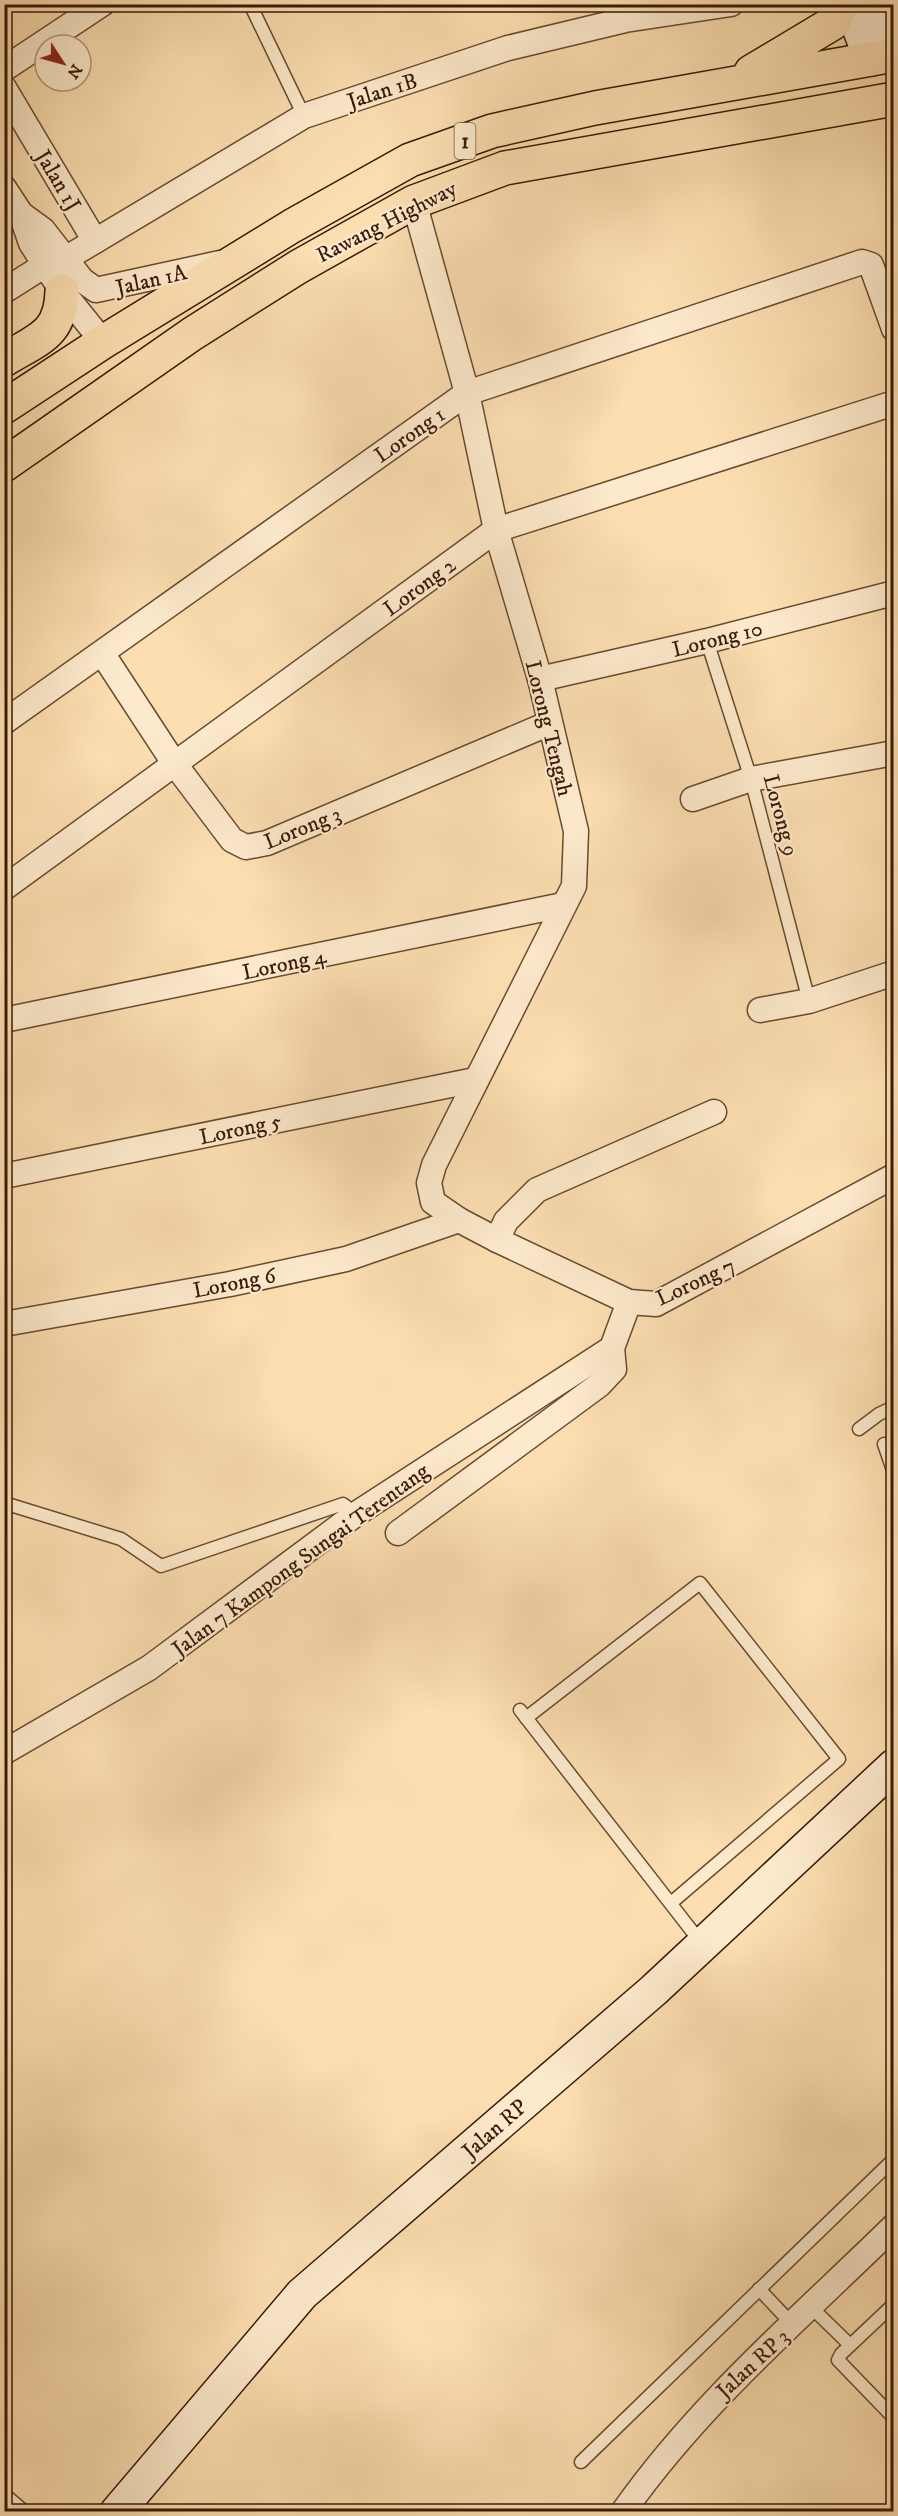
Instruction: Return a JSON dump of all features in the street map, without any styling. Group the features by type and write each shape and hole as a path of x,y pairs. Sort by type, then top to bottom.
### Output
{"main road":[{"path":"731,84 822,31 833,23 842,4"},
{"path":"812,113 849,90 863,75 886,63"},
{"name":"Rawang Highway","path":"4,407 103,342 311,215 410,160 492,131 595,108 731,84 886,63"},
{"name":"Rawang Highway","path":"4,465 192,334 298,267 414,201 505,168 894,99"},
{"path":"4,360 54,327 60,315 58,272"},
{"path":"103,342 124,347 146,348 177,342 192,334"}],"street":[{"path":"4,69 102,4"},
{"name":"Jalan 1B","path":"4,291 58,272 95,240 304,116 624,12 731,4"},
{"path":"850,4 886,63"},
{"path":"876,4 886,63"},
{"name":"Jalan 1J","path":"4,88 95,240"},
{"name":"Jalan 1A","path":"4,188 21,214 43,230 58,272 103,342"},
{"name":"Lorong Tengah","path":"414,201 467,393 496,530 540,680 576,831 574,886 434,1165 429,1183 432,1202 459,1220"},
{"name":"Jalan 1A","path":"58,272 82,280 96,290 241,259"},
{"name":"Lorong 1","path":"4,722 467,393 862,262 871,265 894,329"},
{"name":"Lorong 2","path":"4,888 496,530 894,403"},
{"name":"Lorong 10","path":"540,680 707,641 894,593"},
{"name":"Lorong 3","path":"102,653 174,764 232,840 246,847 257,846 550,723"},
{"path":"693,799 751,779 894,753"},
{"name":"Lorong 4","path":"4,1020 563,905"},
{"path":"760,1010 809,1001 894,973"},
{"name":"Lorong 5","path":"4,1176 475,1080"},
{"path":"497,1240 506,1221 537,1190 714,1112"},
{"name":"Lorong 7","path":"459,1220 629,1302 656,1304 681,1293 894,1176"},
{"name":"Lorong 6","path":"4,1324 230,1284 346,1259 459,1220"},
{"path":"399,1533 599,1386 614,1369 612,1348 629,1302"},
{"name":"Jalan 7 Kampong Sungai Terentang","path":"4,1752 149,1668 356,1514 612,1348"},
{"name":"Jalan RP","path":"117,2511 302,2294 703,1946 894,1766"},
{"name":"Jalan RP 3","path":"623,2511 656,2465 711,2402 894,2226"}],"lane":[{"path":"250,4 304,116"},
{"name":"Lorong 9","path":"707,641 751,779 809,1001"},
{"path":"859,1429 879,1414 894,1407"},
{"path":"884,1444 894,1473"},
{"path":"4,1503 121,1539 161,1566 343,1504 356,1514"},
{"path":"671,1903 839,1759 700,1582 523,1714 703,1946"},
{"path":"581,2462 894,2159"},
{"path":"759,2289 793,2325"},
{"path":"894,2304 850,2345 838,2360 894,2418"},
{"path":"811,2307 850,2345"},
{"path":"5,2496 25,2511"}]}
